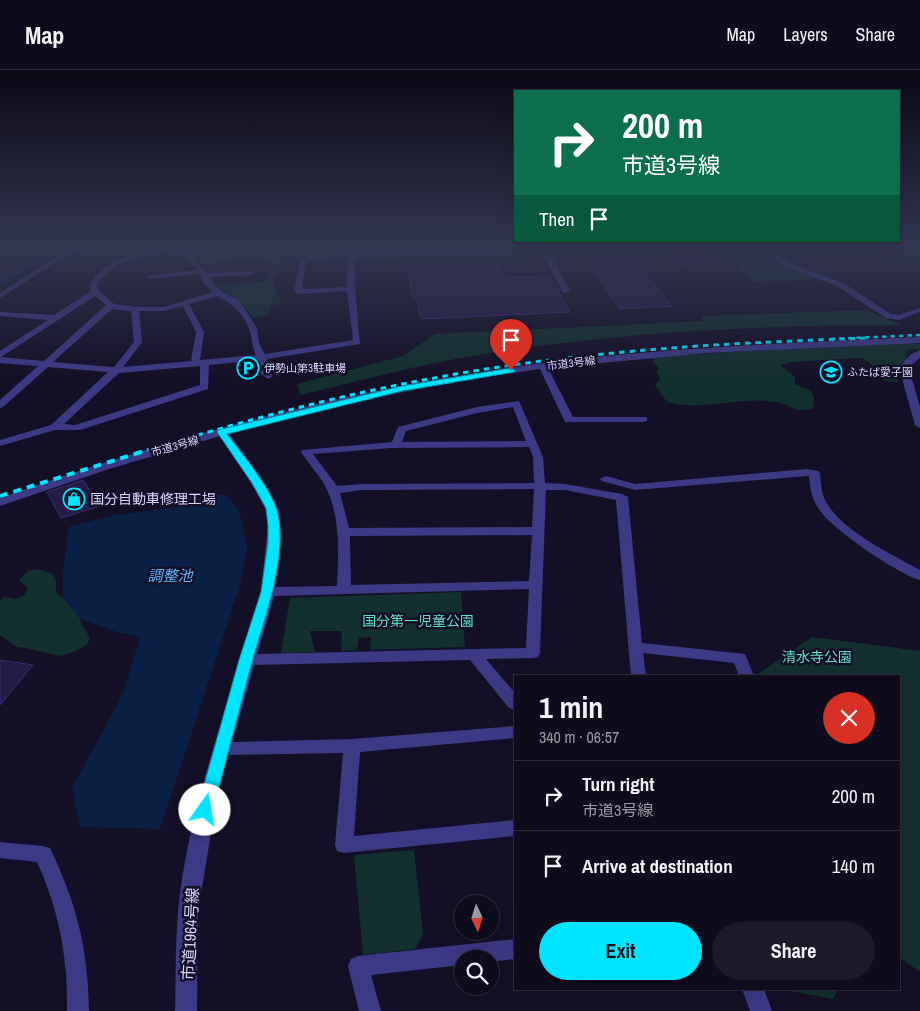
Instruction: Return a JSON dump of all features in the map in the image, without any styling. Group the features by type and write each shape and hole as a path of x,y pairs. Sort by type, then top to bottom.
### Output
{"street":[{"path":"0,355 95,292 110,306 135,309 164,309 218,293 236,302 253,328 255,343 268,370 265,373 268,376"},
{"path":"0,360 116,370 200,363 357,342 351,292"},
{"path":"852,292 873,307 897,318 920,310"},
{"path":"0,443 55,427 76,428 205,387 200,363 200,332 185,303"},
{"path":"0,405 110,306"},
{"path":"55,427 116,370 138,342 135,309"},
{"path":"0,314 56,318"},
{"name":"市道3号線","path":"0,502 122,461 222,432 402,388 543,366 672,353 920,340"},
{"path":"920,353 913,357 904,368 920,425"},
{"path":"543,366 569,420 643,419"},
{"path":"246,660 533,653 540,486 538,456 516,403 477,410 402,429 396,444"},
{"name":"市道1964号線","path":"186,1011 188,912 198,846 209,791 246,660 268,592 274,542 271,508 257,482 222,432"},
{"path":"344,589 345,532 332,490 306,452 345,447 396,444 533,444"},
{"path":"606,479 635,487 807,472 814,473 819,501 828,513 874,548 920,576"},
{"path":"332,490 362,487 540,486 565,487 622,497 638,675"},
{"path":"345,532 538,530"},
{"path":"268,592 536,585"},
{"path":"636,647 740,658 746,675"},
{"path":"473,654 514,703"},
{"path":"221,749 352,746 514,732"},
{"path":"352,746 344,845 514,828"},
{"path":"0,850 43,854 49,866 68,919 77,967 78,1011"},
{"path":"370,1011 358,966 514,949"},
{"path":"752,990 761,1011"}],"green space":[{"path":"227,292 277,292 282,302 270,306 270,311 267,315 254,318 237,299"},
{"path":"867,310 901,325 742,328 636,335 478,355 411,368 300,395 297,384 403,356 435,334 703,321 701,316"},
{"path":"896,343 920,344 920,349 906,351 907,360 896,375 899,382 882,379 871,364 859,358 791,362 780,365 795,377 795,384 811,391 814,398 813,408 807,410 797,410 781,403 762,401 681,405 667,402 655,385 660,379 657,372 659,369 653,361 654,358 660,355"},
{"path":"36,569 52,573 56,581 56,592 79,613 81,623 90,638 87,645 60,656 17,647 0,635 0,600 5,597 15,599 25,595 27,587 19,580 28,571"},
{"name":"国分第一児童公園","path":"461,592 465,647 370,650 371,637 359,638 357,650 341,651 342,631 310,631 315,652 281,653 290,598"},
{"name":"清水寺公園","path":"812,637 920,651 920,972 900,958 900,675 758,674"},
{"path":"414,850 423,934 415,949 363,955 354,855"},
{"path":"785,990 838,990 833,999"}],"water":[{"name":"調整池","path":"225,494 239,510 247,548 239,588 160,829 80,827 72,788 123,694 140,637 117,632 80,619 63,598 63,574 69,527 115,515 177,507 208,496"}],"building":[{"path":"412,292 559,292 570,312 421,319 416,298 413,299"},
{"path":"608,292 660,292 672,306 620,309"},
{"name":"国分自動車修理工場","path":"83,480 100,506 61,518 47,492"},
{"path":"0,660 33,665 0,705"}],"railway":[{"path":"831,339 920,335"},
{"path":"137,453 318,403 392,386 483,369 538,361 648,350 868,338"},
{"path":"0,496 141,452"}],"place":[{"name":"伊勢山第3駐車場","path":"248,368"},
{"name":"ふたば愛子園","path":"831,372"},
{"name":"国分自動車修理工場","path":"74,499"}],"route":[{"path":"205,810 246,660 268,592 274,542 271,508 257,482 222,432 402,388 511,370"}]}
